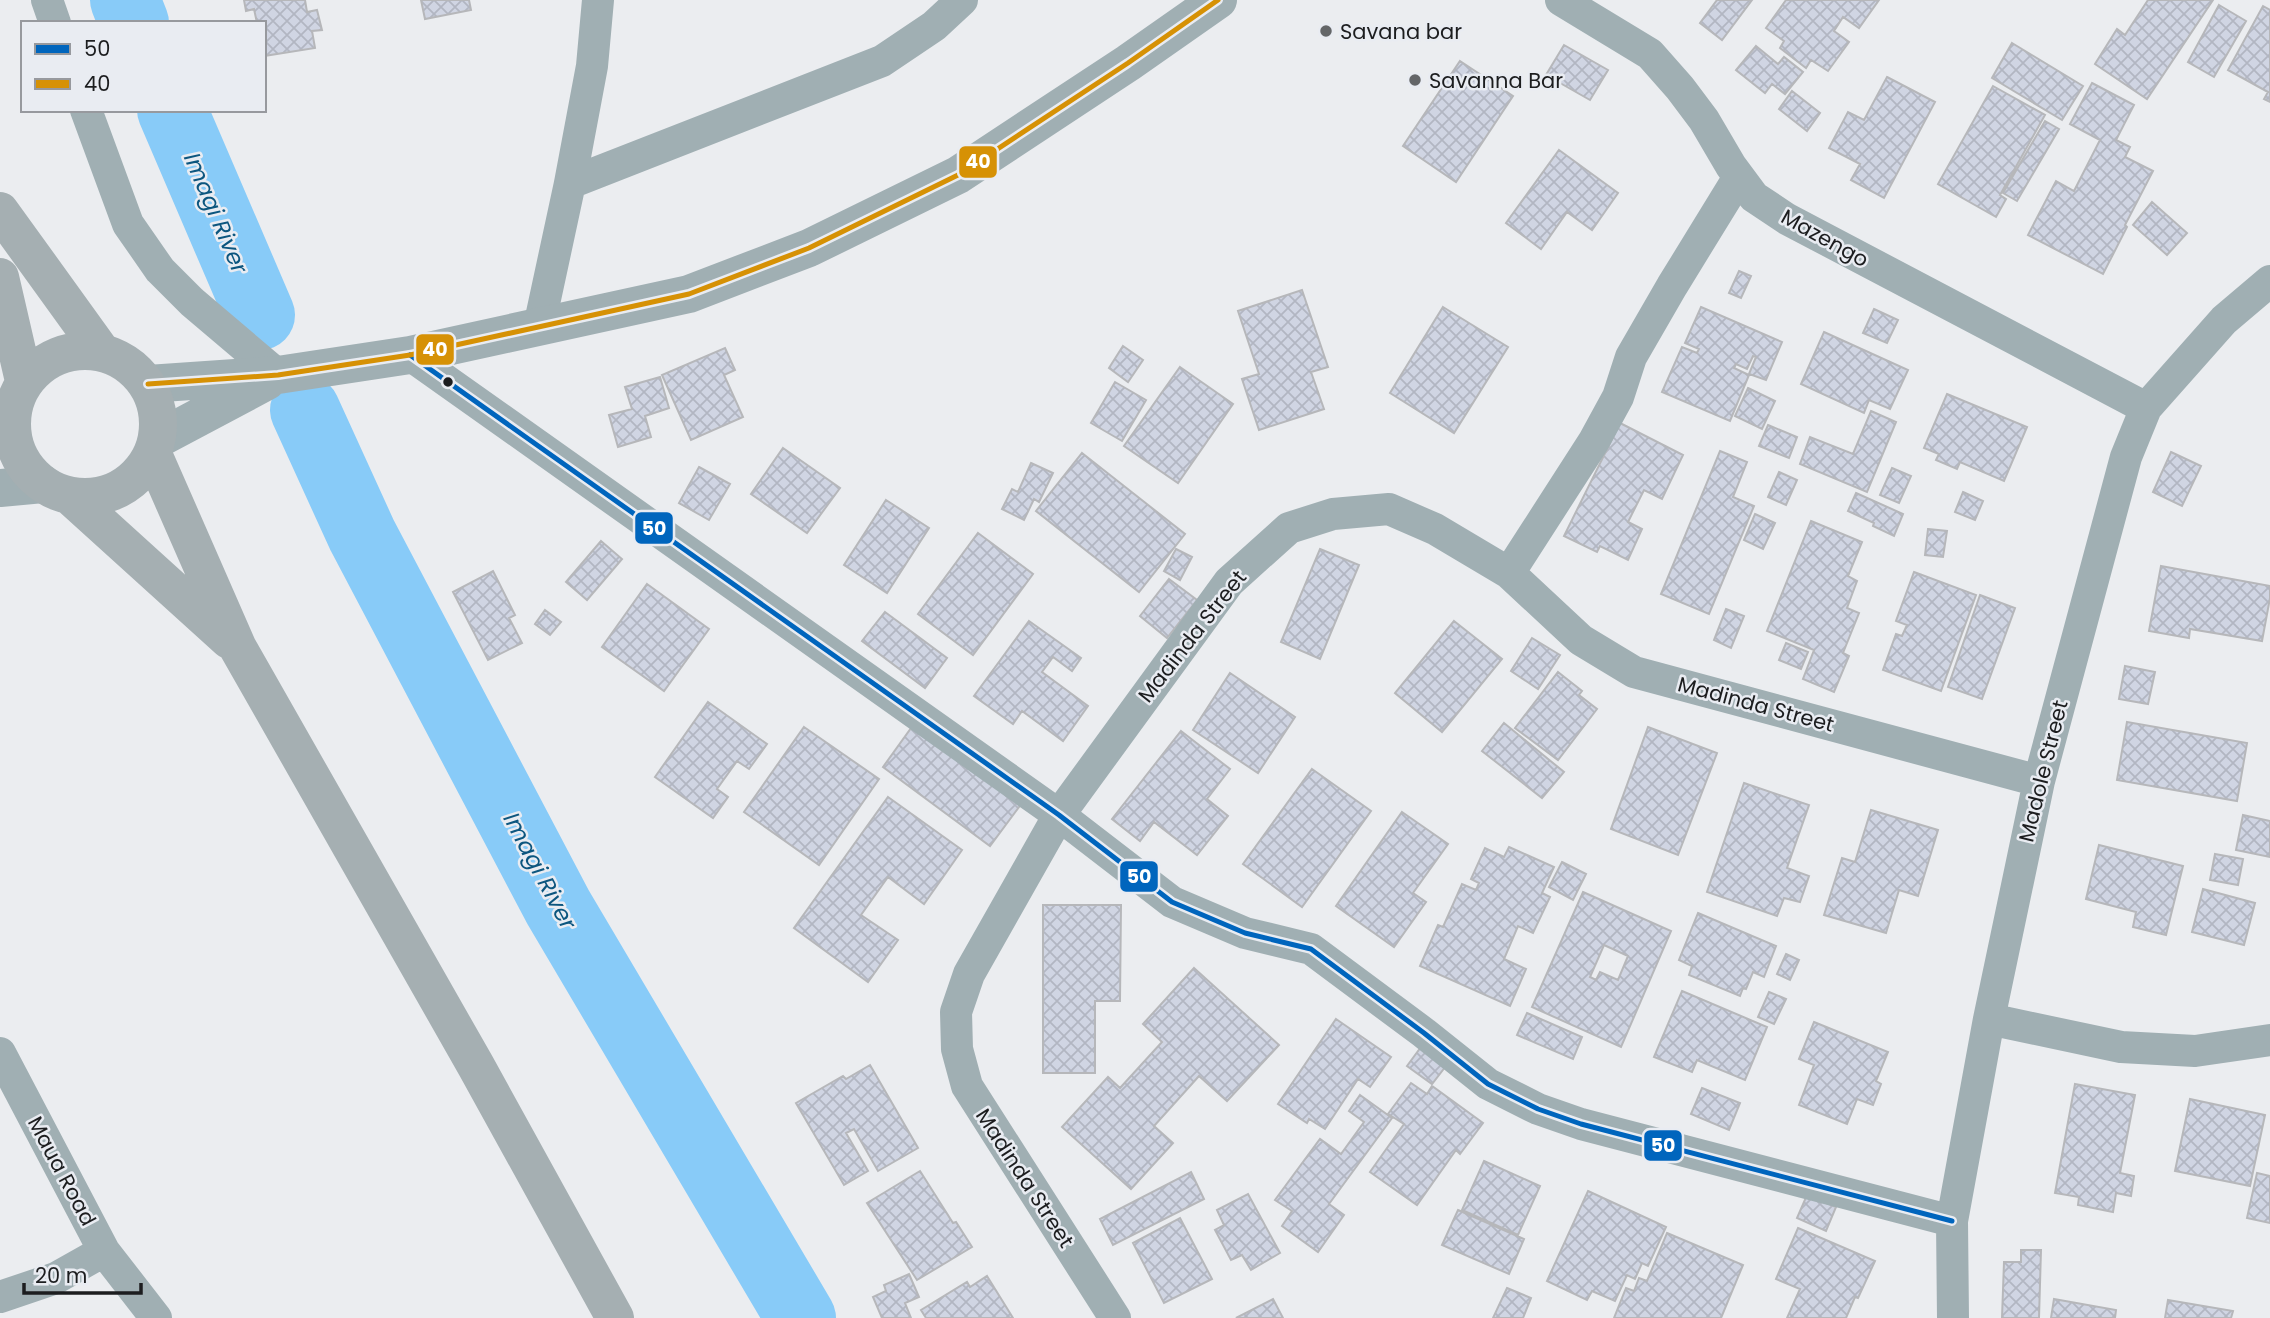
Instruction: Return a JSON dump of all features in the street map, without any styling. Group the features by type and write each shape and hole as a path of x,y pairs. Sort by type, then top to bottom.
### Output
{"highway":[{"path":"0,211 101,351"},
{"path":"0,277 12,402 12,436 23,463 239,648"},
{"path":"12,402 45,361 72,351 101,351 128,363 148,384 158,411 156,446 239,648 476,1066 615,1318"},
{"path":"57,490 95,497 119,490 139,474 156,446"}],"street":[{"path":"47,0 54,21"},
{"path":"539,327 592,66 598,0"},
{"path":"570,183 882,61 934,26 962,0"},
{"path":"148,384 278,375 410,355 689,294 809,248 958,175 1219,0"},
{"name":"Mazengo","path":"1561,0 1650,54 1704,120 1754,197 1787,219 2146,408"},
{"path":"87,112 128,224 160,270 192,302 278,375"},
{"path":"1509,573 1594,441 1618,397 1630,357 1739,177"},
{"name":"Madole Street","path":"1953,1318 1952,1221 1989,1019 2039,781 2126,457 2146,408 2224,320 2270,281"},
{"path":"410,355 1059,815 1172,902 1245,933 1311,949 1488,1084 1538,1109 1581,1124 1952,1221"},
{"path":"156,446 278,375"},
{"path":"0,488 57,490"},
{"name":"Madinda Street","path":"1115,1318 967,1086 957,1049 956,1012 969,974 1059,815 1229,582 1289,527 1333,514 1389,509 1435,529 1509,573 1581,640 1634,672 2039,781"},
{"path":"1989,1019 2121,1047 2195,1051 2270,1040"},
{"name":"Maua Road","path":"0,1053 104,1251 156,1318"},
{"path":"0,1297 56,1278 104,1251"}],"building":[{"path":"244,0 305,0 307,12 317,10 322,30 312,31 315,48 266,56 266,21 257,21 254,9 246,11"},
{"path":"421,0 469,0 471,10 425,19"},
{"path":"1717,0 1752,0 1722,40 1700,23"},
{"path":"1786,0 1879,0 1859,28 1843,17 1834,31 1849,42 1828,71 1811,60 1806,68 1780,48 1784,41 1766,28"},
{"path":"2148,0 2213,0 2147,99 2095,64 2117,29 2125,35"},
{"path":"2219,5 2246,21 2214,77 2188,62"},
{"path":"2263,6 2270,10 2270,102 2264,99 2268,92 2228,70"},
{"path":"2012,43 2083,86 2062,120 1992,78"},
{"path":"1564,45 1608,70 1590,100 1546,75"},
{"path":"1756,46 1778,64 1784,57 1803,72 1785,94 1772,84 1765,93 1736,70"},
{"path":"1460,61 1513,96 1456,182 1403,146"},
{"path":"1887,77 1935,102 1884,198 1851,180 1860,164 1829,148 1848,112 1864,120"},
{"path":"2092,83 2134,105 2116,140 2130,147 2125,157 2153,171 2103,274 2028,235 2056,181 2074,191 2100,140 2070,124"},
{"path":"1993,86 2045,115 2000,195 2006,199 1996,217 1938,184"},
{"path":"1792,91 1820,113 1807,131 1779,109"},
{"path":"2045,121 2059,129 2017,201 2003,193"},
{"path":"1559,150 1618,193 1592,230 1567,212 1541,249 1506,223"},
{"path":"2152,202 2187,233 2167,255 2133,225"},
{"path":"1739,271 1751,276 1741,298 1729,293"},
{"path":"1302,290 1328,367 1311,372 1324,409 1259,430 1242,379 1259,374 1238,311"},
{"path":"1443,307 1508,347 1454,433 1390,393"},
{"path":"1701,307 1782,342 1766,380 1749,374 1756,357 1753,356 1747,369 1736,364 1734,368 1749,375 1730,421 1662,392 1682,347 1697,353 1699,349 1685,343"},
{"path":"1874,309 1898,320 1887,343 1863,333"},
{"path":"1824,332 1908,370 1890,409 1869,400 1864,413 1801,384"},
{"path":"1123,346 1143,360 1128,382 1109,368"},
{"path":"725,348 735,370 724,375 743,417 691,440 662,375"},
{"path":"1180,367 1233,404 1178,483 1124,446"},
{"path":"660,377 669,408 645,416 651,437 618,447 609,415 632,409 625,387"},
{"path":"1115,382 1146,400 1122,441 1091,423"},
{"path":"1748,388 1775,401 1762,429 1735,416"},
{"path":"1947,394 2027,427 2004,481 1960,462 1957,469 1936,460 1939,454 1924,448"},
{"path":"1871,411 1896,422 1867,492 1800,464 1810,437 1853,454"},
{"path":"1620,423 1683,455 1662,499 1644,490 1628,522 1642,529 1628,560 1600,546 1597,552 1564,536"},
{"path":"1768,425 1797,437 1789,458 1759,446"},
{"path":"783,448 840,488 807,533 751,494"},
{"path":"1720,451 1747,462 1733,497 1754,506 1709,614 1661,594"},
{"path":"2171,452 2201,466 2182,506 2153,492"},
{"path":"1082,453 1185,534 1139,592 1036,511"},
{"path":"1031,463 1053,473 1039,502 1034,499 1024,520 1002,509 1012,489 1018,492"},
{"path":"699,467 730,484 709,520 679,503"},
{"path":"1892,468 1911,476 1899,503 1880,495"},
{"path":"1779,472 1797,480 1786,505 1768,497"},
{"path":"1963,492 1983,501 1975,520 1955,512"},
{"path":"1856,493 1903,514 1894,536 1848,511"},
{"path":"886,500 929,528 887,593 844,565"},
{"path":"1755,514 1775,523 1763,549 1744,540"},
{"path":"1811,521 1862,542 1848,576 1857,581 1847,608 1859,613 1843,653 1849,656 1834,692 1803,679 1814,650 1767,631"},
{"path":"1928,529 1947,531 1943,557 1925,555"},
{"path":"978,533 1033,574 973,655 918,614"},
{"path":"601,541 622,559 587,600 566,582"},
{"path":"1176,549 1192,557 1180,580 1164,571"},
{"path":"1320,549 1359,565 1320,659 1281,642"},
{"path":"2161,566 2270,586 2262,641 2190,629 2189,638 2149,631"},
{"path":"493,571 515,615 509,618 522,643 488,660 453,592"},
{"path":"1914,572 1976,595 1941,691 1883,670 1896,634 1902,636 1907,625 1896,621"},
{"path":"1169,579 1197,600 1167,638 1140,616"},
{"path":"647,584 709,629 664,691 602,647"},
{"path":"1980,595 2015,608 1982,699 1948,687"},
{"path":"1726,609 1744,616 1731,648 1714,640"},
{"path":"545,610 561,622 550,635 535,624"},
{"path":"885,612 947,658 925,688 862,641"},
{"path":"1029,621 1081,658 1072,671 1053,657 1042,672 1088,706 1063,741 1022,711 1013,724 974,696"},
{"path":"1454,621 1502,659 1442,732 1395,693"},
{"path":"1532,638 1560,655 1538,689 1511,671"},
{"path":"1786,643 1808,652 1801,669 1779,660"},
{"path":"2125,666 2155,672 2148,704 2119,699"},
{"path":"1558,672 1582,691 1579,695 1597,709 1558,760 1515,728"},
{"path":"1230,673 1295,717 1258,773 1193,730"},
{"path":"708,702 767,744 749,769 737,761 717,789 728,797 713,818 655,777"},
{"path":"2127,722 2247,743 2237,801 2117,780"},
{"path":"1504,723 1564,772 1542,798 1482,751"},
{"path":"914,724 1022,803 990,846 883,767"},
{"path":"804,727 879,779 819,865 744,812"},
{"path":"1648,727 1717,753 1678,855 1611,829"},
{"path":"1181,731 1230,769 1207,799 1228,816 1197,855 1154,822 1140,841 1112,819"},
{"path":"1312,769 1371,811 1302,907 1243,864"},
{"path":"1744,783 1809,805 1787,868 1809,876 1800,902 1784,898 1777,916 1707,892"},
{"path":"888,797 962,850 924,904 888,877 861,915 898,940 868,982 794,928"},
{"path":"1871,810 1938,830 1918,896 1899,890 1886,933 1824,915 1842,858 1855,862"},
{"path":"1402,812 1448,844 1413,893 1426,902 1394,947 1336,906"},
{"path":"2243,815 2270,821 2270,857 2236,850"},
{"path":"2099,845 2183,866 2166,935 2133,927 2136,912 2086,899"},
{"path":"1509,847 1554,867 1542,893 1550,897 1533,933 1518,926 1504,959 1526,969 1510,1006 1420,966 1438,925 1443,927 1462,884 1476,890 1479,883 1471,879 1485,848 1504,857"},
{"path":"2215,854 2243,859 2238,885 2210,880"},
{"path":"1562,862 1586,874 1573,900 1549,887"},
{"path":"2203,889 2255,903 2244,945 2192,932"},
{"path":"1583,892 1671,931 1621,1047 1532,1007","holes":["1604,945 1628,956 1618,980 1600,972 1596,980 1590,977"]},
{"path":"1043,905 1121,905 1120,1001 1095,1001 1095,1073 1043,1073"},
{"path":"1698,913 1776,946 1764,977 1753,972 1740,996 1689,975 1692,966 1679,960"},
{"path":"1786,954 1799,960 1790,980 1777,974"},
{"path":"1194,968 1279,1045 1227,1101 1199,1076 1154,1126 1173,1143 1131,1189 1062,1127 1108,1077 1120,1088 1162,1042 1143,1024"},
{"path":"1682,991 1767,1027 1745,1080 1697,1060 1692,1072 1654,1057"},
{"path":"1769,992 1786,999 1774,1024 1758,1017"},
{"path":"1527,1013 1582,1037 1573,1059 1517,1035"},
{"path":"1336,1019 1391,1057 1370,1087 1358,1079 1325,1129 1309,1119 1307,1123 1278,1104"},
{"path":"1814,1022 1888,1052 1876,1081 1881,1084 1873,1105 1857,1099 1847,1124 1799,1105 1814,1065 1799,1059"},
{"path":"1424,1043 1449,1062 1432,1084 1407,1066"},
{"path":"870,1065 918,1148 878,1171 854,1129 846,1133 868,1171 844,1185 796,1103 843,1076 846,1079"},
{"path":"1411,1083 1427,1094 1432,1086 1483,1123 1460,1154 1456,1150 1417,1205 1370,1172 1404,1124 1388,1114"},
{"path":"2075,1084 2135,1095 2120,1173 2134,1176 2131,1196 2116,1193 2113,1212 2078,1205 2079,1197 2055,1193"},
{"path":"1702,1088 1740,1103 1729,1130 1691,1114"},
{"path":"1360,1095 1392,1118 1329,1204 1344,1215 1318,1252 1282,1226 1292,1211 1275,1200 1320,1139 1341,1154 1364,1122 1349,1111"},
{"path":"2190,1099 2265,1115 2250,1186 2175,1171"},
{"path":"1484,1161 1540,1186 1518,1235 1462,1210"},
{"path":"920,1171 953,1223 956,1222 972,1247 917,1280 867,1203"},
{"path":"1191,1172 1204,1199 1113,1245 1100,1219"},
{"path":"2257,1173 2270,1176 2270,1223 2247,1218"},
{"path":"1588,1191 1666,1227 1648,1266 1642,1263 1635,1279 1627,1275 1615,1301 1592,1291 1587,1300 1547,1281"},
{"path":"1248,1194 1280,1253 1251,1270 1242,1255 1231,1260 1215,1230 1224,1225 1217,1210"},
{"path":"1807,1195 1836,1207 1826,1231 1797,1218"},
{"path":"1458,1210 1524,1239 1509,1274 1442,1245"},
{"path":"1180,1218 1212,1279 1164,1303 1133,1243"},
{"path":"1798,1228 1875,1261 1846,1318 1787,1318 1800,1289 1776,1279"},
{"path":"1667,1233 1743,1265 1721,1318 1614,1318 1626,1288 1634,1291 1639,1278 1647,1281"},
{"path":"2021,1250 2041,1250 2039,1318 2002,1318 2004,1262 2021,1262"},
{"path":"909,1274 919,1297 905,1303 911,1318 882,1318 873,1297 886,1291 884,1285"},
{"path":"987,1276 1013,1318 926,1318 921,1310 967,1282 970,1287"},
{"path":"1507,1288 1531,1298 1523,1318 1493,1318"},
{"path":"1273,1299 1283,1318 1236,1318"},
{"path":"2054,1299 2116,1310 2115,1318 2051,1318"},
{"path":"2168,1300 2233,1311 2231,1318 2165,1318"}],"waterway":[{"name":"Imagi River","path":"125,0 133,21"},
{"name":"Imagi River","path":"173,112 260,315"},
{"name":"Imagi River","path":"305,410 362,535 558,907 801,1318"}],"transit line":[{"name":"40","path":"148,384 278,375 410,355 689,294 809,248 958,175 1218,0"},
{"name":"50","path":"410,355 1059,815 1172,902 1245,933 1311,949 1488,1084 1538,1109 1581,1124 1952,1221"}],"place":[{"name":"Savana bar","path":"1326,31"},
{"name":"Savanna Bar","path":"1415,80"}]}
